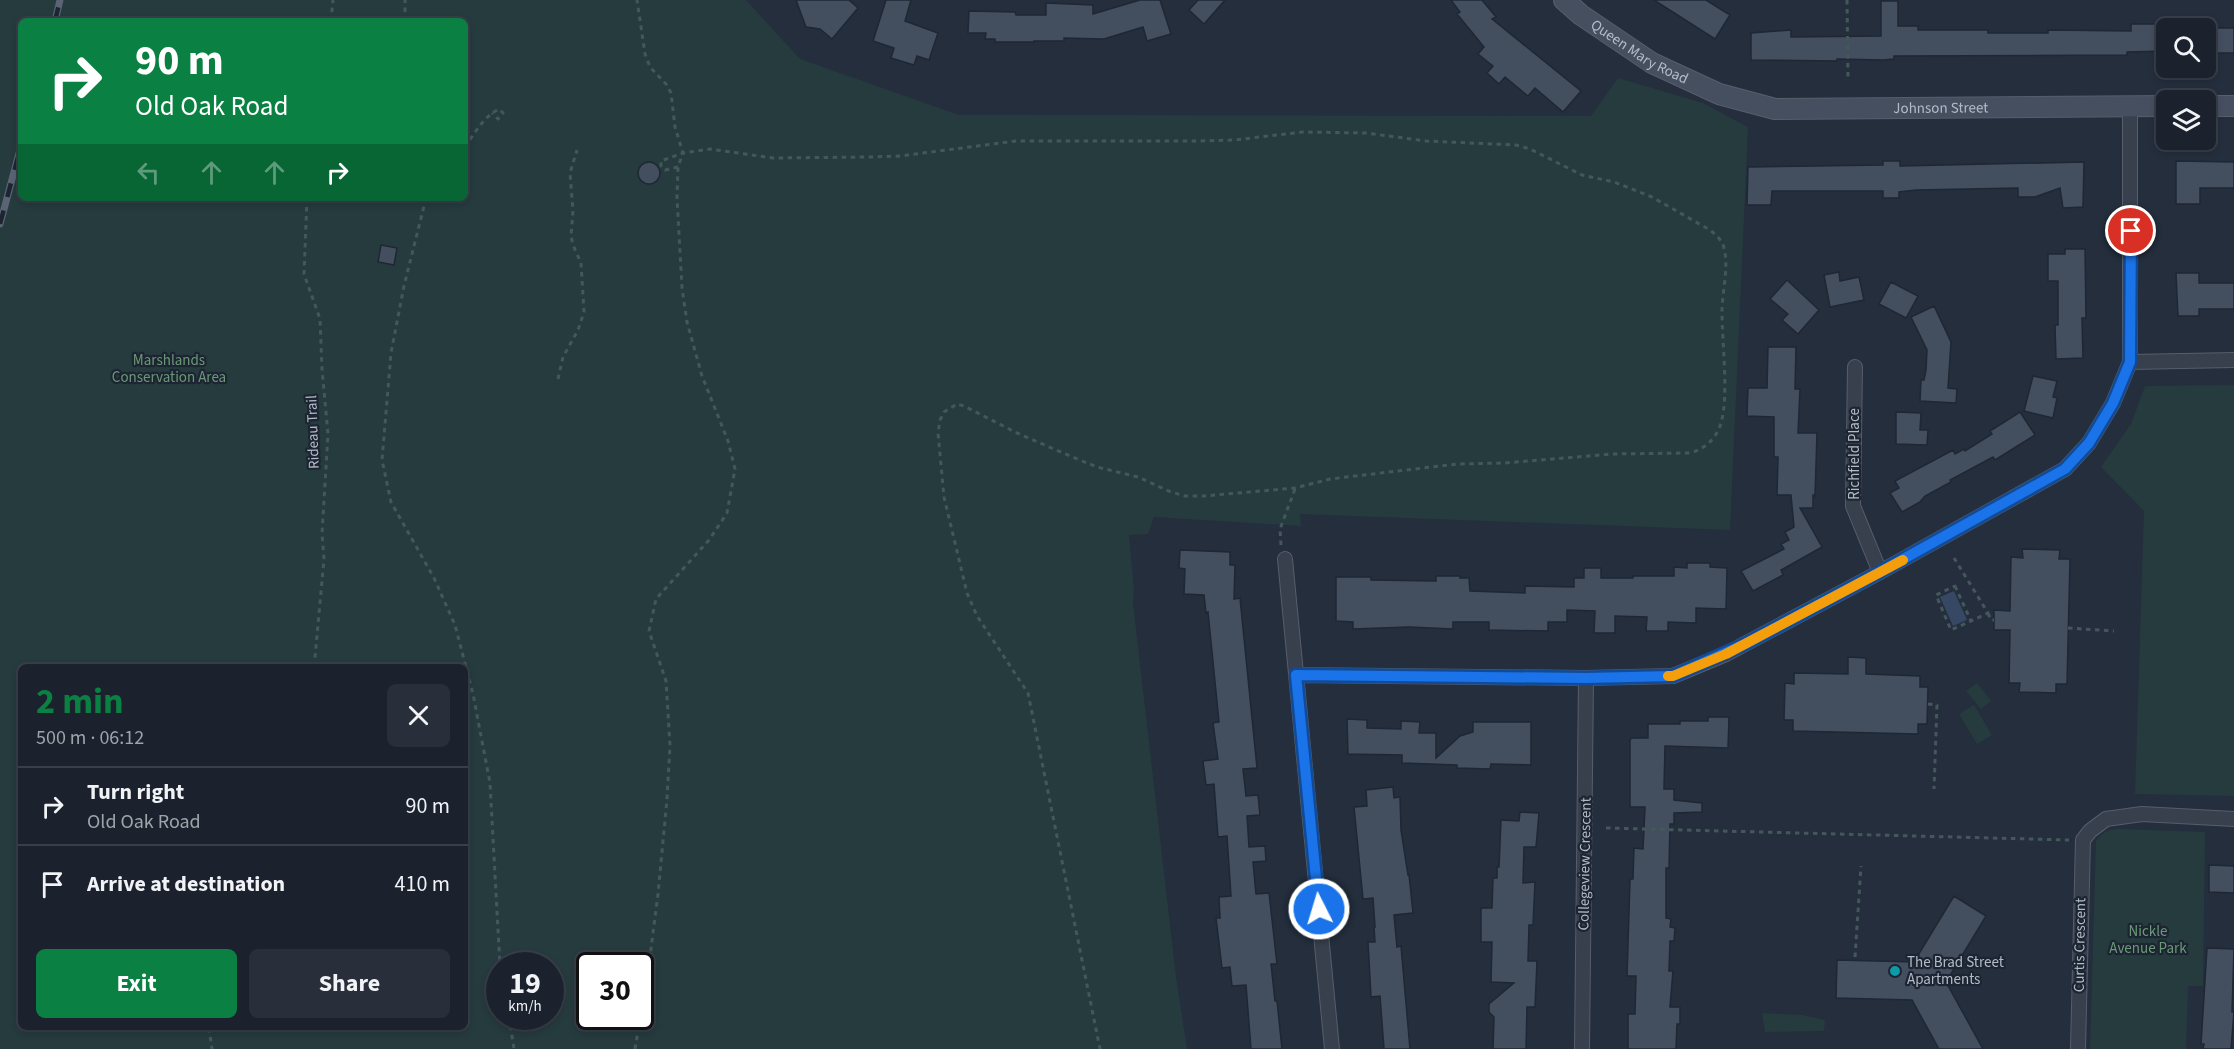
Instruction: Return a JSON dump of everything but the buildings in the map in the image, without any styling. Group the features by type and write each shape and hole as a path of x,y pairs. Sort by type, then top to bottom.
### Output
{"street":[{"name":"Queen Mary Road","path":"1564,0 1581,15 1652,63 1719,94"},
{"name":"Johnson Street","path":"1719,94 1774,109 2156,106"},
{"path":"2216,106 2234,106"},
{"path":"1296,675 1586,678 1673,676 1726,654 2065,469 2089,443 2113,403 2130,362 2130,107"},
{"path":"2130,362 2234,360"},
{"name":"Richfield Place","path":"1855,367 1853,506 1880,572"},
{"path":"1283,553 1332,1049"},
{"name":"Collegeview Crescent","path":"1582,1049 1586,678"},
{"path":"2083,840 2090,831 2106,819 2142,814 2234,819"},
{"name":"Curtis Crescent","path":"2078,1049 2083,840"}],"path":[{"path":"331,18 333,0"},
{"path":"405,0 405,18"},
{"path":"634,1049 648,972 658,894 670,745 666,681 649,631 656,599 709,540 726,513 735,469 728,441 702,376 687,322 679,232 678,167 683,153 675,127 670,93 666,84 650,67 645,54 637,0"},
{"path":"1847,0 1848,80"},
{"path":"468,143 492,113"},
{"path":"678,167 666,170 661,166 661,161 683,153 710,149 773,158 870,157 900,156 1016,141 1234,140 1321,131 1366,133 1449,142 1501,143 1530,149 1582,176 1614,182 1652,197 1698,222 1718,236 1723,246 1725,255 1722,310 1724,409 1717,433 1701,450 1690,453 1612,454 1504,463 1457,464 1330,479 1295,489 1185,496 1138,477 1097,467 1017,433 964,406 957,404 950,408 940,420 938,433 944,497 967,593 977,616 1028,693 1100,1049"},
{"path":"558,379 563,357 578,330 584,312 582,263 571,236 573,212 570,173 577,150"},
{"name":"Rideau Trail","path":"307,201 304,274 320,319 328,434 322,534 324,560 314,664"},
{"path":"425,201 404,286 393,344 382,460 391,502 434,578 455,625 465,664"},
{"path":"1283,553 1280,529 1295,489"},
{"path":"1954,558 1991,620 1994,620"},
{"path":"1971,621 1955,586 1936,595 1952,630 1988,613"},
{"path":"2068,628 2114,631"},
{"path":"468,675 490,783 499,952"},
{"path":"1928,705 1937,705 1934,789"},
{"path":"1606,828 2083,840"},
{"path":"1855,957 1861,866"},
{"path":"209,1030 212,1049"},
{"path":"511,1030 514,1049"}],"green space":[{"name":"Marshlands Conservation Area","path":"0,0 746,0 800,59 959,115 1591,116 1618,78 1703,103 1748,127 1730,530 1300,514 1301,526 1154,517 1148,534 1129,535 1133,603 1176,977 1187,1049 0,1049"},
{"path":"2234,385 2234,796 2135,794 2144,511 2101,467 2131,424 2145,386"},
{"path":"1977,683 1991,701 1981,709 1966,691"},
{"path":"1974,705 1992,735 1977,744 1959,714"},
{"name":"Nickle Avenue Park","path":"2118,829 2205,832 2203,986 2188,986 2186,1049 2090,1049 2096,841 2106,832"},
{"path":"1762,1013 1803,1015 1825,1020 1824,1031 1765,1032"}],"water":[{"path":"1954,591 1967,620 1953,626 1940,597"}],"railway":[{"path":"56,18 60,0"},
{"path":"0,224 18,157"}],"slow traffic":[{"path":"1668,676 1726,654 1903,560"}],"place":[{"name":"The Brad Street Apartments","path":"1895,971"}],"route":[{"path":"1319,909 1296,675 1586,678 1673,676 1726,654 2065,469 2089,443 2113,403 2130,362 2132,346 2131,231"}]}
